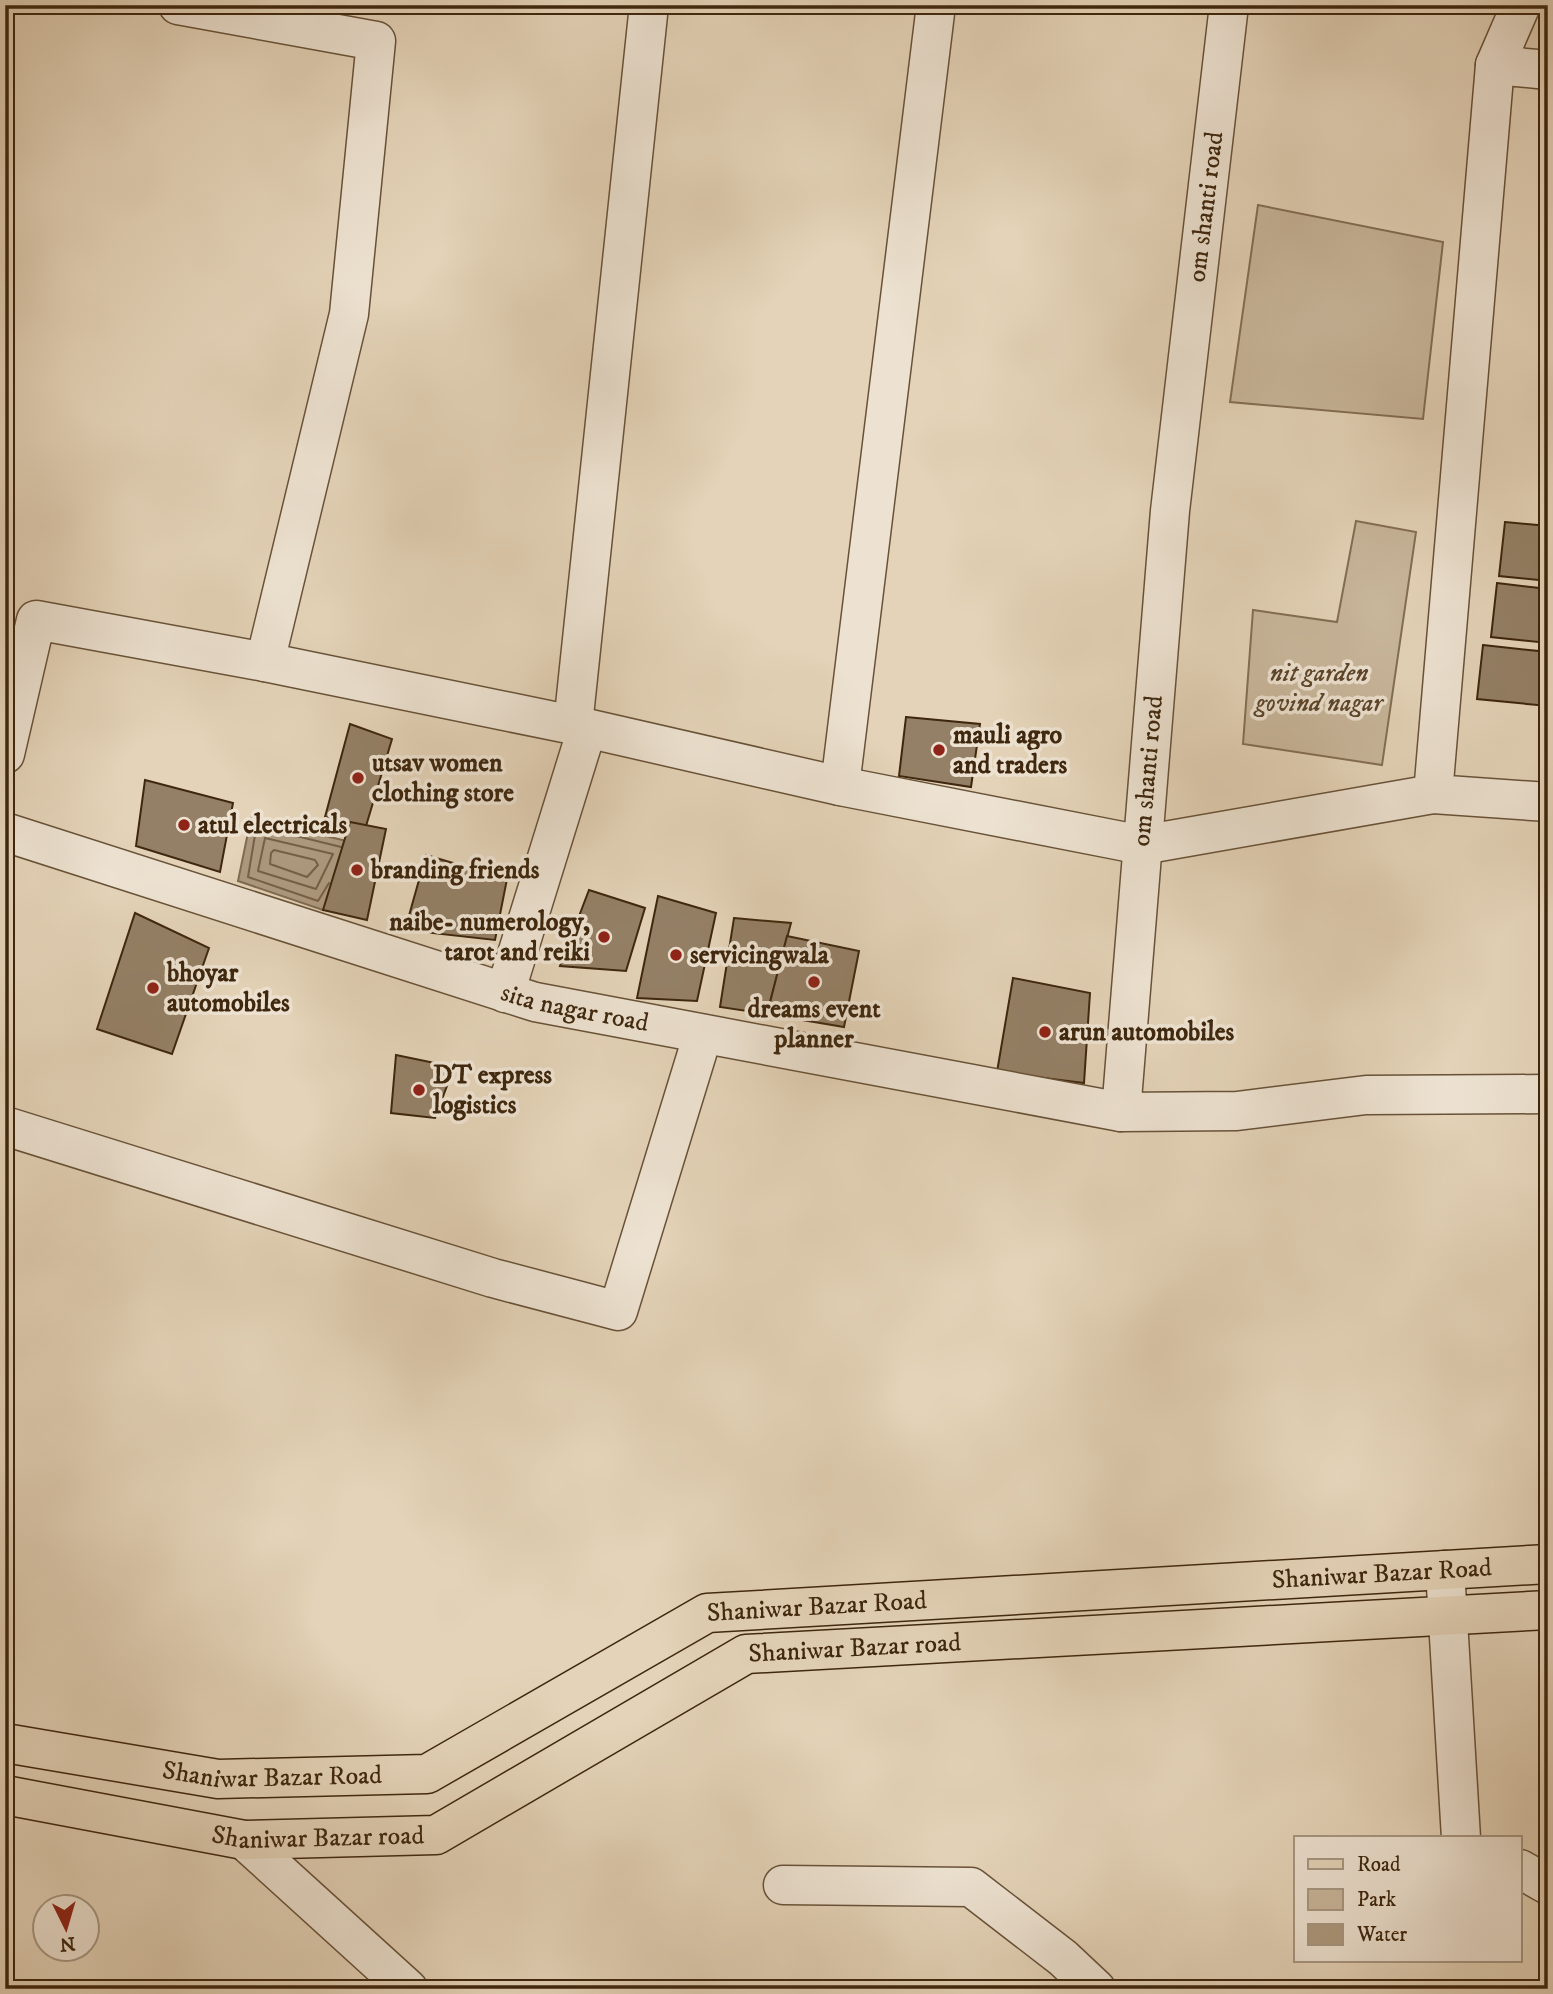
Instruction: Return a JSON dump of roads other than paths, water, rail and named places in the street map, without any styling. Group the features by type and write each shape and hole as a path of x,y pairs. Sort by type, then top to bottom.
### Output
{"main road":[{"name":"Shaniwar Bazar Road","path":"5,1743 218,1779 427,1773 707,1613 1548,1564"},
{"name":"Shaniwar Bazar road","path":"5,1795 244,1840 436,1835 746,1654 1548,1609"}],"street":[{"path":"178,5 376,41 349,314 265,662"},
{"path":"505,993 580,727 649,5"},
{"path":"840,786 936,5"},
{"name":"om shanti road","path":"1121,1112 1170,511 1229,5"},
{"path":"1433,794 1495,65 1521,5"},
{"path":"1495,65 1548,70"},
{"path":"5,754 36,620 265,662 580,727 840,786 1142,845 1433,794 1548,802"},
{"name":"sita nagar road","path":"5,832 535,1002 1121,1112"},
{"path":"5,1126 493,1278 618,1311 703,1034"},
{"path":"1121,1112 1237,1111 1366,1095 1548,1094"},
{"path":"1445,1570 1461,1836"},
{"path":"244,1840 408,1989"},
{"path":"1522,1870 1548,1885"},
{"path":"783,1885 971,1887 1063,1958 1096,1989"}],"water":[{"path":"251,818 359,844 323,910 238,881"}],"place":[{"name":"mauli agro and traders","path":"939,750"},
{"name":"utsav women clothing store","path":"358,778"},
{"name":"atul electricals","path":"184,825"},
{"name":"branding friends","path":"357,870"},
{"name":"naibe- numerology, tarot and reiki","path":"604,937"},
{"name":"servicingwala","path":"676,955"},
{"name":"dreams event planner","path":"814,982"},
{"name":"bhoyar automobiles","path":"153,988"},
{"name":"arun automobiles","path":"1045,1032"},
{"name":"DT express logistics","path":"419,1090"}],"park label":[{"name":"nit garden govind nagar","path":"1319,688"}]}
